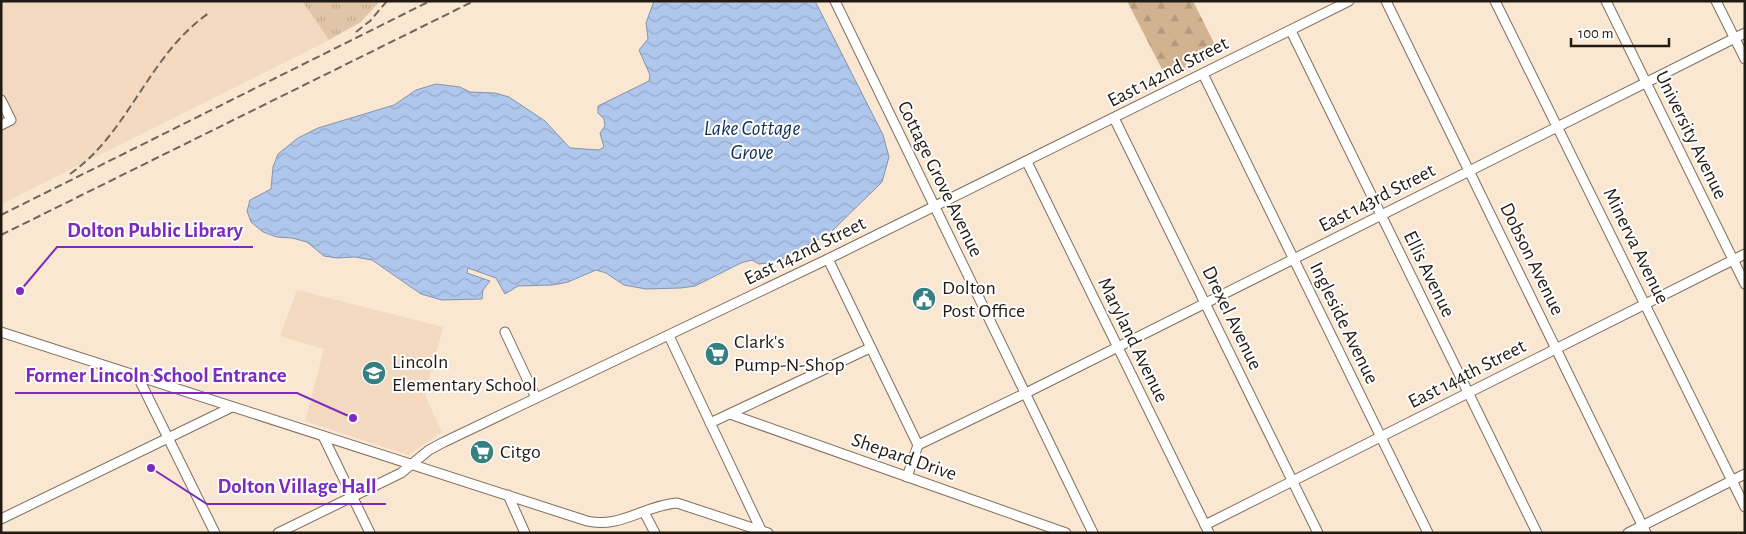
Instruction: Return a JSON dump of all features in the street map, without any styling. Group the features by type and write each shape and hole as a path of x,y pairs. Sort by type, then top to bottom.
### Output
{"street":[{"name":"Cottage Grove Avenue","path":"835,1 1093,533"},
{"name":"East 142nd Street","path":"278,533 401,473 429,450 444,442 934,208 1349,1"},
{"name":"Dobson Avenue","path":"1386,1 1644,529"},
{"name":"Minerva Avenue","path":"1495,1 1745,507"},
{"name":"University Avenue","path":"1606,1 1745,284"},
{"path":"1716,1 1745,59"},
{"name":"Ellis Avenue","path":"1290,30 1537,533"},
{"name":"East 143rd Street","path":"918,445 1205,304 1745,33"},
{"name":"Ingleside Avenue","path":"1203,74 1428,533"},
{"path":"1,100 11,120 1,125"},
{"name":"Drexel Avenue","path":"1114,118 1318,533"},
{"name":"Maryland Avenue","path":"1027,162 1207,529"},
{"name":"East 144th Street","path":"1207,529 1292,481 1745,254"},
{"path":"828,259 918,445 907,476"},
{"path":"1,332 596,523 613,523 676,503 765,532"},
{"path":"505,332 536,398"},
{"path":"669,336 765,532"},
{"path":"710,423 870,348"},
{"path":"138,377 215,533"},
{"path":"1,519 232,407"},
{"name":"Shepard Drive","path":"730,414 1066,533"},
{"path":"323,436 370,533"},
{"path":"1628,533 1644,529 1745,474"},
{"path":"508,495 525,533"},
{"path":"644,512 655,533"}],"shaded area":[{"path":"1,1 302,1 329,40 1,204 1,127 9,123 1,108"},
{"name":"Lincoln Elementary School","path":"297,290 443,327 425,396 442,432 408,455 305,421 324,349 280,336"}],"green space":[{"path":"302,1 380,1 361,22 329,40"},
{"path":"1127,1 1193,1 1219,53 1167,79"}],"water":[{"name":"Lake Cottage Grove","path":"654,1 815,1 883,135 889,157 882,182 830,233 776,262 759,264 752,260 741,263 695,286 646,289 624,285 606,273 596,270 568,282 553,285 518,286 505,294 496,278 468,268 467,273 490,281 483,290 482,299 442,300 421,294 372,260 355,257 337,258 324,256 307,242 277,237 263,232 251,222 247,211 250,200 271,189 273,167 278,154 298,138 318,128 394,105 416,90 436,84 460,87 470,92 495,93 509,97 545,121 570,148 599,150 604,147 600,133 605,126 604,119 598,113 598,106 649,81 650,75 639,50 648,39 646,23"}],"railway":[{"path":"356,32 370,21 387,1"},
{"path":"1,215 430,1"},
{"path":"1,235 474,1"},
{"path":"70,174 90,157 108,137 170,50 188,30 209,13"}],"place":[{"name":"Dolton Public Library","path":"20,291"},
{"name":"Dolton Post Office","path":"924,299"},
{"name":"Clark's Pump-N-Shop","path":"717,354"},
{"name":"Lincoln Elementary School","path":"374,373"},
{"name":"Former Lincoln School Entrance","path":"353,418"},
{"name":"Citgo","path":"482,452"},
{"name":"Dolton Village Hall","path":"151,468"}]}
